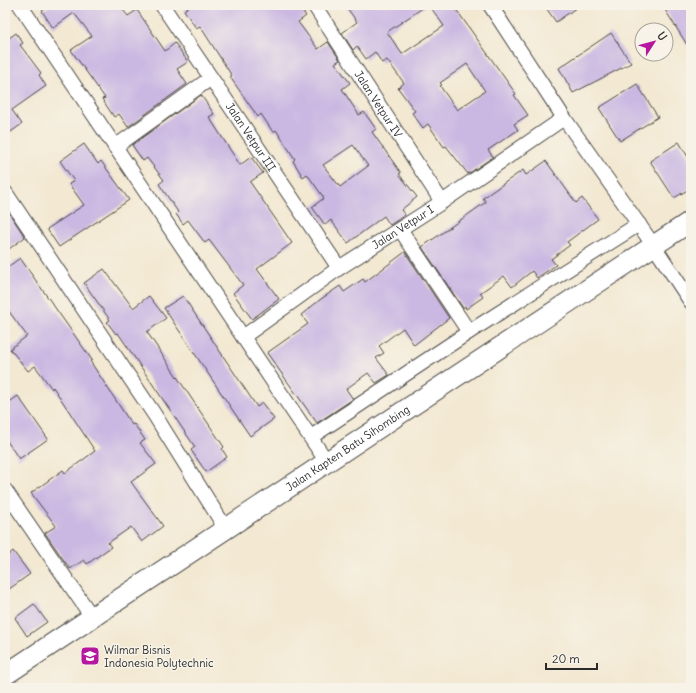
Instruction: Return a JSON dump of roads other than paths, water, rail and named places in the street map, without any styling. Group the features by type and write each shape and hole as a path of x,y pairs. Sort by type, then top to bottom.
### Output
{"street":[{"path":"20,5 327,462"},
{"name":"Jalan Vetpur III","path":"162,5 339,268"},
{"name":"Jalan Vetpur IV","path":"314,5 442,202"},
{"path":"490,5 564,118 690,299"},
{"path":"115,147 211,78"},
{"name":"Jalan Vetpur I","path":"243,337 339,268 442,202 564,118"},
{"path":"5,192 154,414 226,529"},
{"name":"Jalan Kapten Batu Sihombing","path":"5,675 691,221"},
{"path":"311,437 469,332 639,224"},
{"path":"400,229 469,332"},
{"path":"5,490 92,617"}],"place":[{"name":"Wilmar Bisnis Indonesia Polytechnic","path":"90,656"}]}
